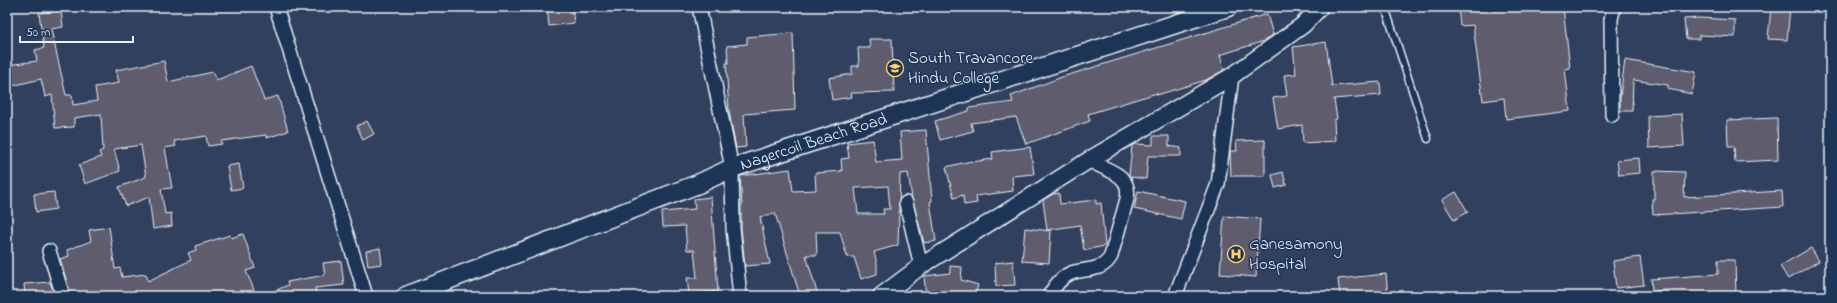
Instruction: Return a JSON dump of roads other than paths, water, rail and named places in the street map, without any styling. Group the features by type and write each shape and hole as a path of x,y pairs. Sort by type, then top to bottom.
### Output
{"main road":[{"name":"Nagercoil Beach Road","path":"406,296 698,184 732,168 1228,7"}],"street":[{"path":"276,7 366,296"},
{"path":"699,7 732,168 733,228 740,296"},
{"path":"880,296 921,266 1089,160 1232,76 1303,25 1320,7"},
{"path":"1612,115 1611,19 1614,7"},
{"path":"1175,296 1218,184 1232,76"},
{"path":"1049,296 1054,287 1070,273 1099,268 1108,262 1111,256 1127,199 1127,182 1121,176 1100,167 1089,160"},
{"path":"906,203 921,266"},
{"path":"49,251 63,296"}],"lane":[{"path":"1385,7 1428,138"}],"place":[{"name":"South Travancore Hindu College","path":"895,68"},
{"name":"Ganesamony Hospital","path":"1236,254"}]}
